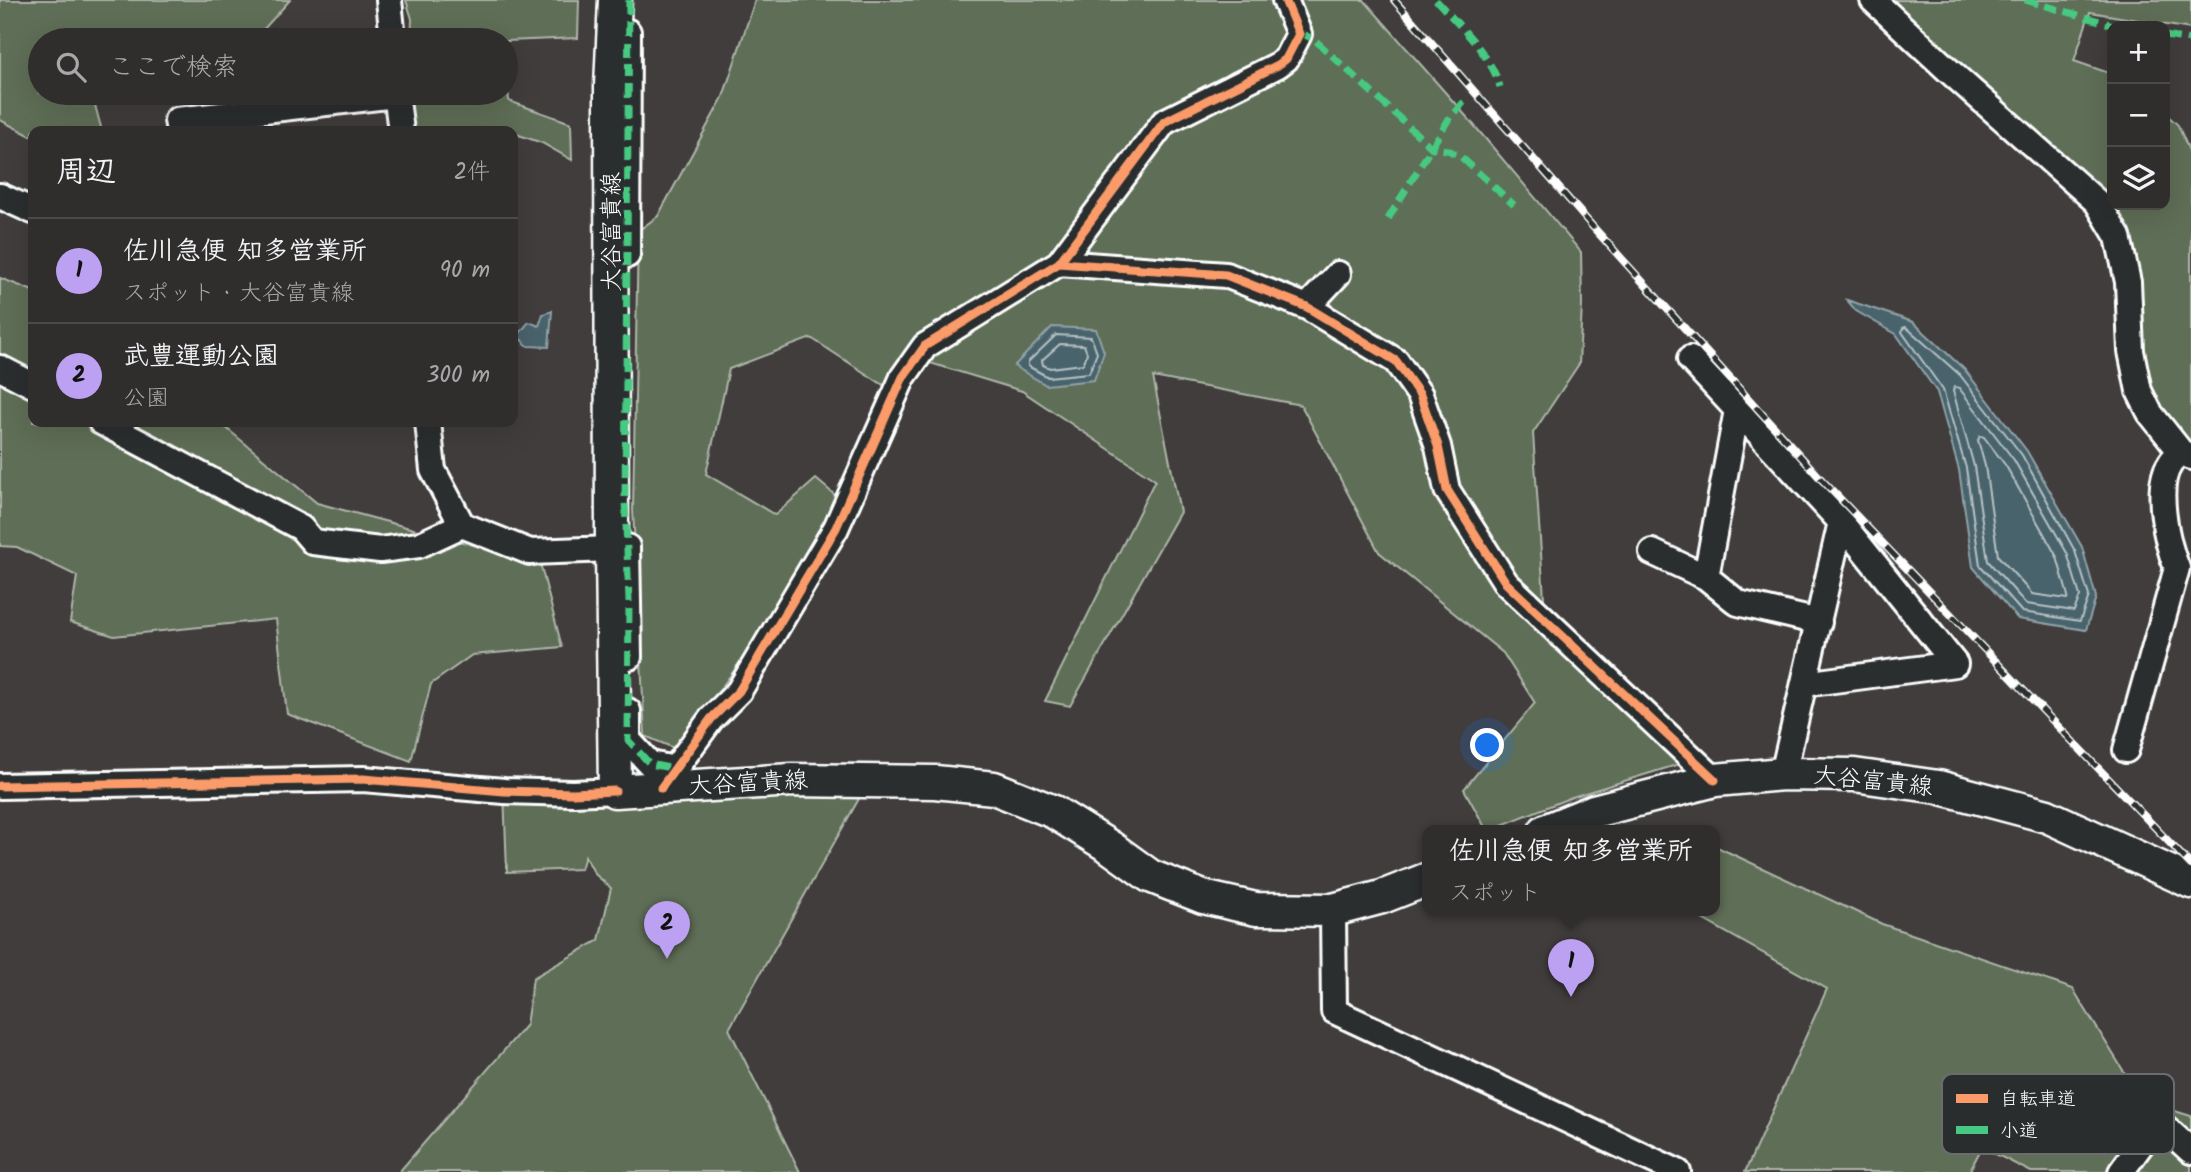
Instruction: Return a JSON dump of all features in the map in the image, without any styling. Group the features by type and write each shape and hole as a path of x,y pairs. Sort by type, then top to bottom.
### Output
{"main road":[{"name":"大谷富貴線","path":"615,0 611,86 615,791 668,778 935,782 994,788 1054,812 1150,876 1203,897 1256,909 1333,910 1382,897 1422,880"},
{"name":"大谷富貴線","path":"1560,825 1594,811 1715,780 1783,774 1854,775 1938,787 2047,816 2191,883"}],"street":[{"path":"389,0 392,28"},
{"path":"629,0 625,486 629,600 628,740 650,765 668,778 711,719 738,691 836,528 904,377 925,346 1059,264 1164,122 1286,59 1299,34 1285,0"},
{"path":"1873,0 2097,202 2118,237 2128,282 2131,351 2139,391 2150,413 2186,454 2168,465 2162,517 2176,568 2126,750"},
{"path":"178,126 177,120 303,105"},
{"path":"397,105 400,126"},
{"path":"0,196 28,209"},
{"path":"1059,264 1226,275 1307,307 1396,361 1420,395 1438,446 1447,490 1507,583 1715,780"},
{"path":"1307,307 1338,274"},
{"path":"1690,359 1842,522 1955,664 1804,684"},
{"path":"0,368 28,382"},
{"path":"1706,577 1737,410"},
{"path":"110,427 301,528 313,542 380,550 419,545 462,525"},
{"path":"429,427 433,470 462,525 530,552 612,549"},
{"path":"1783,774 1842,522"},
{"path":"1653,552 1706,577 1738,603 1819,622"},
{"path":"0,786 363,779 504,791 615,791"},
{"path":"1333,910 1334,1011 1678,1172"},
{"path":"2174,1136 2191,1152"},
{"path":"2121,1172 2134,1154"}],"green space":[{"path":"0,0 290,0 265,28 28,28 28,105 95,105 101,126 28,126 28,134 0,120"},
{"path":"406,0 579,0 578,38 518,40 518,28 412,28 412,19"},
{"path":"755,0 1364,0 1581,252 1579,364 1533,433 1546,628 1683,763 1572,797 1502,825 1484,825 1464,789 1535,703 1503,653 1379,552 1301,405 1153,377 1180,512 1070,706 1045,701 1155,480 1022,391 927,362 888,388 811,338 729,369 706,474 775,515 816,479 842,501 752,646 676,749 645,736 633,510 638,231 658,216 723,97"},
{"path":"1889,0 2191,0 2191,29 2170,25 2170,21 2143,21 2090,12 2074,61 2107,72 2107,196"},
{"path":"518,104 571,123 572,160 542,143 518,135 518,126 412,126 409,105"},
{"path":"2170,118 2178,125 2191,155 2191,445 2158,409 2149,391 2114,210 2170,210"},
{"path":"0,278 28,289 28,427 225,427 317,503 540,563 562,647 472,655 431,684 411,761 287,714 276,619 114,636 70,622 77,576 17,547 0,546"},
{"path":"869,781 729,1029 800,1172 399,1172 526,1025 533,978 599,940 611,888 595,874 585,856 581,869 507,872 504,791"},
{"path":"1720,848 1882,924 2073,989 2125,1074 1942,1074 1942,1154 1978,1154 1969,1172 1745,1172 1827,989 1697,916 1720,916"},
{"path":"2174,1111 2191,1116 2191,1172 2031,1172 1996,1154 2174,1154"}],"water":[{"path":"1847,300 1913,322 1965,370 2027,451 2082,547 2096,597 2086,630 2018,619 1973,567 1959,470 1937,392 1896,334 1856,311"},
{"path":"552,311 549,347 528,346 518,335 529,322 539,326 543,314"},
{"path":"1052,327 1096,329 1104,352 1094,380 1046,385 1014,366"}],"railway":[{"path":"1394,0 1593,227 1822,480 2191,865"}],"marked path":[{"path":"629,0 625,500 629,600 628,740 650,764 675,769"},
{"path":"1436,0 1482,52 1500,87"},
{"path":"2025,0 2107,23"},
{"path":"1298,31 1316,41 1432,148 1448,150 1460,156 1514,205"},
{"path":"2170,37 2191,40"},
{"path":"1388,219 1450,117 1466,100"}],"cycle path":[{"path":"661,788 711,719 739,691 836,528 903,377 925,346 1059,263 1164,122 1286,59 1299,34 1285,0"},
{"path":"1059,263 1226,275 1307,307 1396,361 1420,395 1438,446 1447,490 1506,583 1715,780"},
{"path":"0,786 363,779 504,791 615,791"}],"place":[{"name":"武豊運動公園","path":"667,959"},
{"name":"佐川急便 知多営業所","path":"1571,997"}]}
